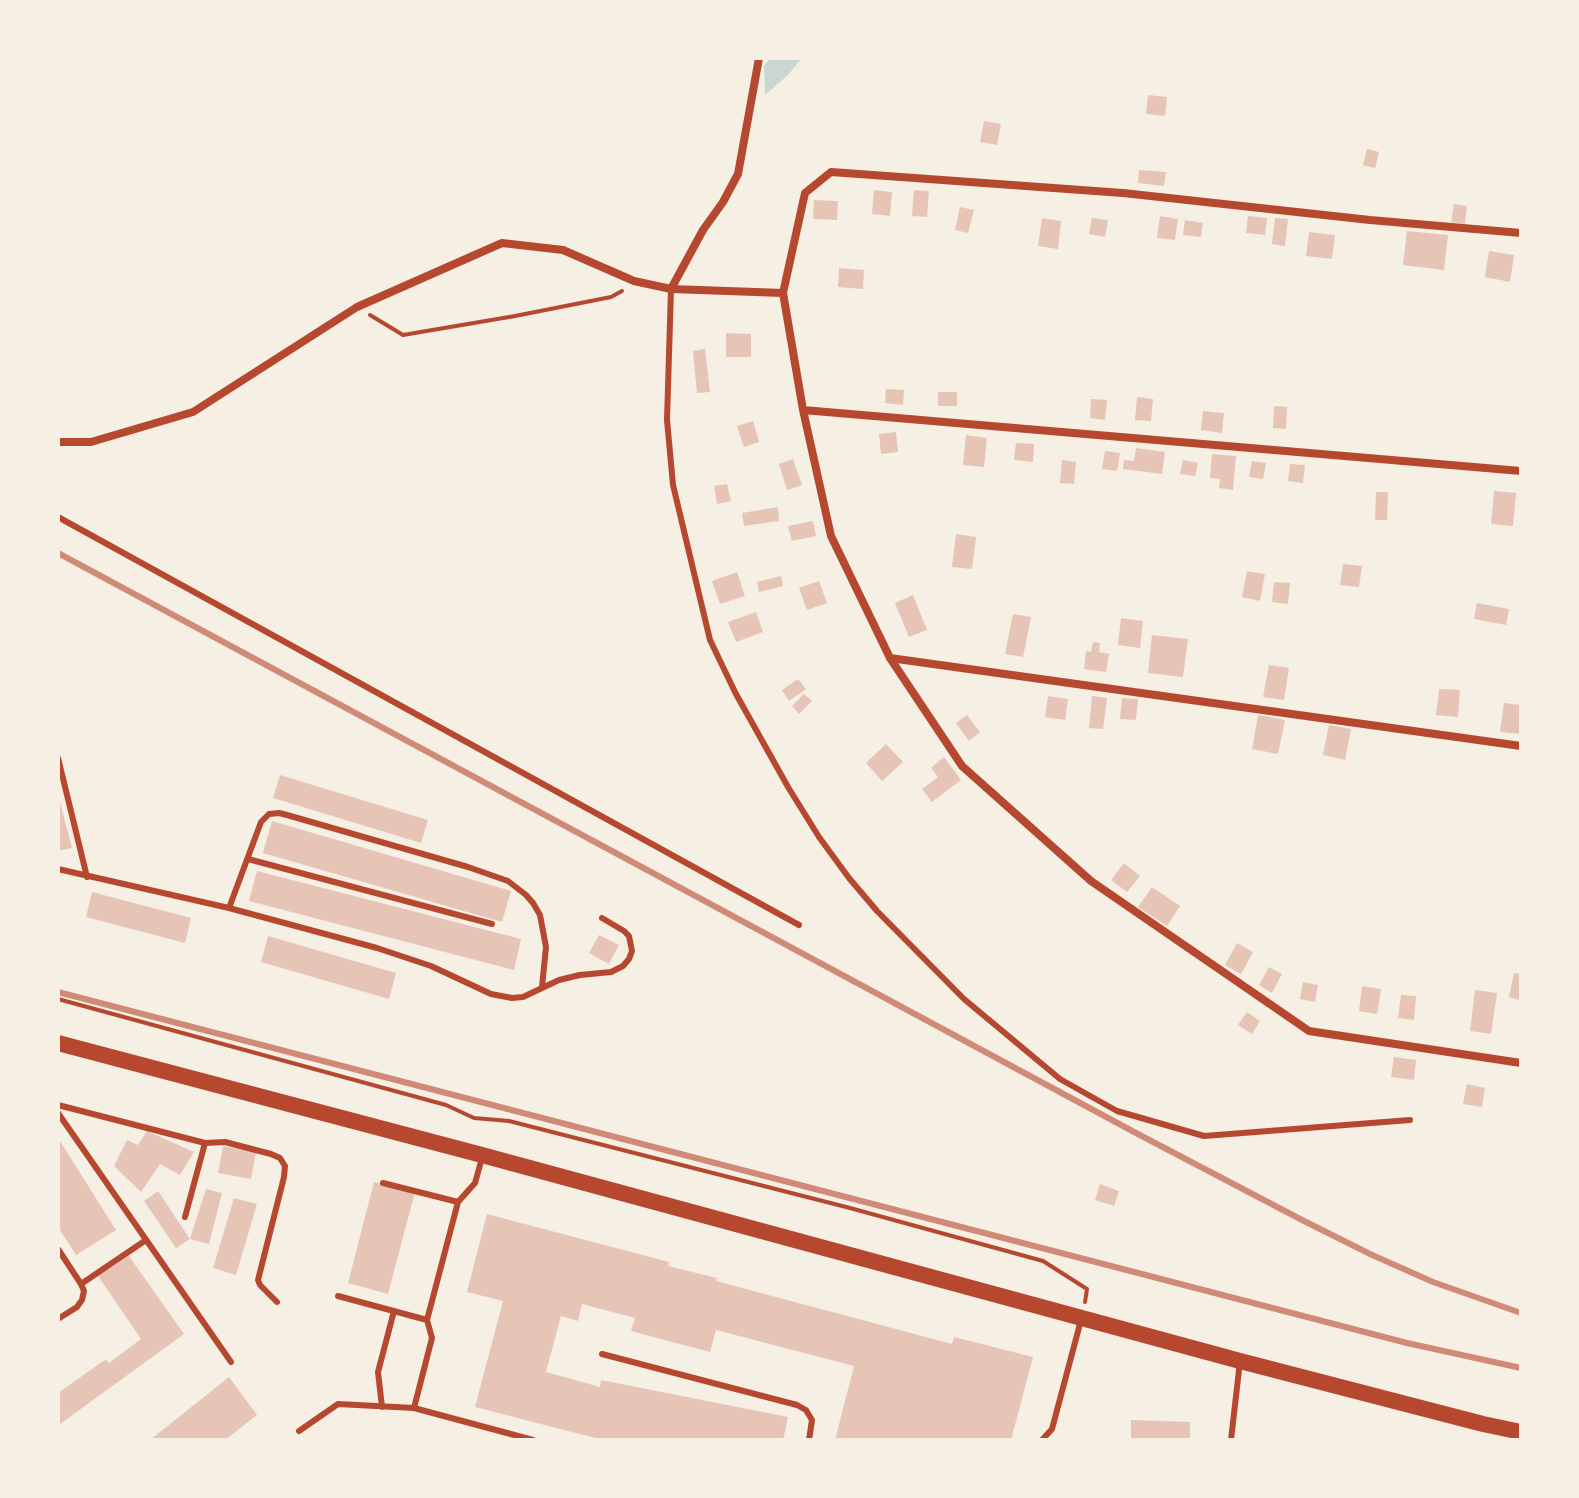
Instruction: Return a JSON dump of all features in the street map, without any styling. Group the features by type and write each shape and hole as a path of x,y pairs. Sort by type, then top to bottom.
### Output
{"main road":[{"path":"58,1043 1516,1435"}],"street":[{"path":"671,289 738,174 759,58"},
{"path":"1521,233 1123,193 831,172 805,193 783,293 803,410 831,536 890,658 962,766 1091,881 1309,1031 1521,1063"},
{"path":"58,442 91,442 193,412 357,307 502,243 563,250 634,281 671,289 783,293"},
{"path":"803,410 1521,471"},
{"path":"890,658 1521,746"}],"lane":[{"path":"671,289 667,420 673,485 710,640 788,787 819,837 877,911 964,999 1060,1079 1117,1111 1204,1136 1410,1120"},
{"path":"58,517 799,925"},
{"path":"58,758 87,877"},
{"path":"229,908 261,822 269,814 279,813 508,881 526,895 540,915 546,947 542,987"},
{"path":"248,859 492,924"},
{"path":"58,869 229,908 403,956 502,997 523,997 559,980 611,972 623,966 632,951 629,936 602,918"},
{"path":"58,1105 205,1143 225,1142 280,1158 285,1166 284,1177 258,1280 277,1302"},
{"path":"58,1113 231,1362"},
{"path":"185,1217 205,1143"},
{"path":"414,1408 432,1338 427,1320 458,1202 475,1183 482,1155"},
{"path":"383,1183 458,1202"},
{"path":"81,1284 146,1240"},
{"path":"58,1249 84,1291 77,1307 58,1319"},
{"path":"338,1296 427,1320"},
{"path":"382,1407 378,1372 394,1311"},
{"path":"1042,1440 1052,1429 1081,1318"},
{"path":"602,1354 797,1405 806,1410 812,1420 809,1440"},
{"path":"1231,1440 1240,1361"},
{"path":"299,1431 338,1404 414,1408 533,1440"},
{"path":"1052,1429 1056,1440"}],"path":[{"path":"357,307 403,335 611,297 624,291 634,281"},
{"path":"58,999 446,1105 474,1118 509,1121 1043,1261 1087,1289 1081,1318"}],"shaded area":[{"path":"770,58 802,58 765,95 764,66"}],"building":[{"path":"1148,95 1167,97 1165,116 1146,114"},
{"path":"984,121 1001,124 997,145 980,142"},
{"path":"1367,149 1379,152 1375,168 1363,165"},
{"path":"1139,170 1166,172 1164,186 1138,183"},
{"path":"874,190 892,192 890,216 872,214"},
{"path":"914,190 929,191 927,217 912,216"},
{"path":"814,200 838,201 837,220 813,219"},
{"path":"1454,204 1467,206 1465,224 1451,222"},
{"path":"960,207 974,210 968,233 955,230"},
{"path":"1160,216 1178,219 1175,240 1157,238"},
{"path":"1248,216 1267,218 1265,235 1246,233"},
{"path":"1042,218 1061,221 1058,249 1038,246"},
{"path":"1092,218 1108,220 1105,237 1089,234"},
{"path":"1275,218 1288,219 1285,246 1272,244"},
{"path":"1185,220 1203,223 1201,237 1183,235"},
{"path":"1407,231 1448,235 1444,270 1403,265"},
{"path":"1309,232 1335,235 1332,259 1306,256"},
{"path":"1489,251 1514,255 1510,282 1485,277"},
{"path":"839,268 864,270 863,289 838,287"},
{"path":"726,333 751,334 751,357 726,357"},
{"path":"705,349 710,392 697,393 693,351"},
{"path":"886,389 904,390 903,405 885,403"},
{"path":"938,392 957,392 957,406 938,406"},
{"path":"1137,397 1153,399 1151,421 1135,420"},
{"path":"1091,399 1107,400 1105,420 1090,418"},
{"path":"1274,406 1287,407 1286,429 1273,428"},
{"path":"1203,411 1224,413 1222,433 1201,430"},
{"path":"753,421 759,442 744,447 737,426"},
{"path":"896,432 898,452 881,454 879,434"},
{"path":"966,435 987,438 984,467 963,465"},
{"path":"1016,443 1034,444 1033,462 1014,460"},
{"path":"1136,448 1165,452 1162,474 1123,469 1124,460 1134,461"},
{"path":"1105,451 1120,453 1117,471 1102,469"},
{"path":"1212,454 1236,456 1233,490 1219,488 1220,479 1210,478"},
{"path":"793,459 802,485 787,490 779,464"},
{"path":"1062,460 1076,462 1074,484 1060,483"},
{"path":"1183,460 1198,463 1195,476 1180,474"},
{"path":"1252,461 1266,463 1263,479 1249,477"},
{"path":"1290,464 1305,465 1303,483 1288,481"},
{"path":"727,484 731,501 717,504 714,486"},
{"path":"1494,491 1516,493 1513,526 1491,524"},
{"path":"1376,492 1388,492 1387,520 1375,520"},
{"path":"778,507 779,521 744,526 742,513"},
{"path":"813,521 816,536 792,541 788,526"},
{"path":"956,534 976,537 972,569 952,567"},
{"path":"1343,564 1362,566 1359,587 1340,585"},
{"path":"1247,571 1265,574 1260,601 1242,597"},
{"path":"737,572 745,596 720,604 712,581"},
{"path":"781,576 783,586 759,592 757,582"},
{"path":"819,581 827,603 807,610 799,588"},
{"path":"1274,582 1290,583 1288,604 1272,602"},
{"path":"913,595 927,630 909,637 895,603"},
{"path":"1477,603 1509,609 1506,625 1474,619"},
{"path":"756,612 763,632 736,642 728,622"},
{"path":"1013,614 1031,617 1023,657 1005,654"},
{"path":"1121,618 1143,621 1140,648 1118,645"},
{"path":"1152,635 1188,639 1183,677 1148,673"},
{"path":"1093,642 1100,643 1099,652 1109,654 1106,672 1084,669 1086,651 1091,652"},
{"path":"1269,665 1289,668 1284,700 1263,697"},
{"path":"798,679 806,689 789,701 782,690"},
{"path":"1439,689 1460,690 1458,717 1436,715"},
{"path":"804,694 812,701 799,714 792,706"},
{"path":"1048,696 1068,699 1065,720 1045,717"},
{"path":"1092,696 1107,698 1103,729 1089,728"},
{"path":"1122,698 1138,699 1136,720 1120,719"},
{"path":"1504,703 1521,705 1521,734 1500,732"},
{"path":"967,715 980,732 969,741 956,723"},
{"path":"1258,715 1285,720 1278,754 1252,749"},
{"path":"1329,725 1351,729 1345,760 1323,755"},
{"path":"886,744 903,762 882,781 866,763"},
{"path":"944,757 961,780 932,802 922,789 938,777 931,768"},
{"path":"280,775 428,820 421,843 273,798"},
{"path":"58,795 72,848 58,851"},
{"path":"272,821 511,891 502,922 263,853"},
{"path":"1124,863 1140,876 1127,892 1111,880"},
{"path":"257,871 521,939 514,970 249,901"},
{"path":"1152,887 1180,906 1167,926 1138,907"},
{"path":"92,892 191,918 185,943 86,917"},
{"path":"599,935 619,945 609,964 589,953"},
{"path":"268,936 396,973 389,999 261,962"},
{"path":"1237,943 1253,952 1241,974 1225,965"},
{"path":"1269,967 1282,974 1272,993 1259,985"},
{"path":"1514,973 1521,974 1519,1000 1509,997"},
{"path":"1303,982 1318,985 1315,1002 1300,999"},
{"path":"1362,986 1381,989 1377,1014 1359,1011"},
{"path":"1475,990 1497,993 1491,1034 1470,1031"},
{"path":"1401,995 1416,996 1414,1020 1398,1018"},
{"path":"1247,1012 1260,1021 1252,1034 1238,1025"},
{"path":"1394,1057 1416,1060 1414,1080 1391,1077"},
{"path":"1467,1084 1485,1088 1482,1107 1463,1104"},
{"path":"147,1131 194,1152 180,1175 160,1164 141,1192 114,1166 127,1140 138,1145"},
{"path":"58,1138 116,1230 76,1255 58,1227"},
{"path":"223,1146 256,1152 251,1179 218,1173"},
{"path":"374,1182 415,1192 388,1294 348,1283"},
{"path":"1100,1184 1119,1191 1114,1206 1095,1200"},
{"path":"206,1189 222,1193 209,1244 190,1239"},
{"path":"158,1191 190,1239 176,1248 144,1201"},
{"path":"234,1198 257,1204 236,1275 213,1268"},
{"path":"487,1214 669,1262 668,1266 717,1278 716,1281 952,1344 954,1337 1033,1357 1011,1440 835,1440 854,1366 716,1330 710,1352 631,1331 635,1318 582,1304 578,1321 561,1316 546,1372 600,1387 601,1380 788,1417 783,1440 603,1440 475,1407 503,1301 467,1292"},
{"path":"129,1256 184,1334 60,1424 58,1393 106,1359 109,1363 141,1339 98,1276"},
{"path":"229,1377 257,1415 225,1440 150,1440"},
{"path":"1131,1420 1190,1422 1190,1440 1131,1440"}],"railway":[{"path":"58,553 1304,1221 1433,1282 1521,1313"},
{"path":"58,992 1407,1343 1521,1368"}]}
